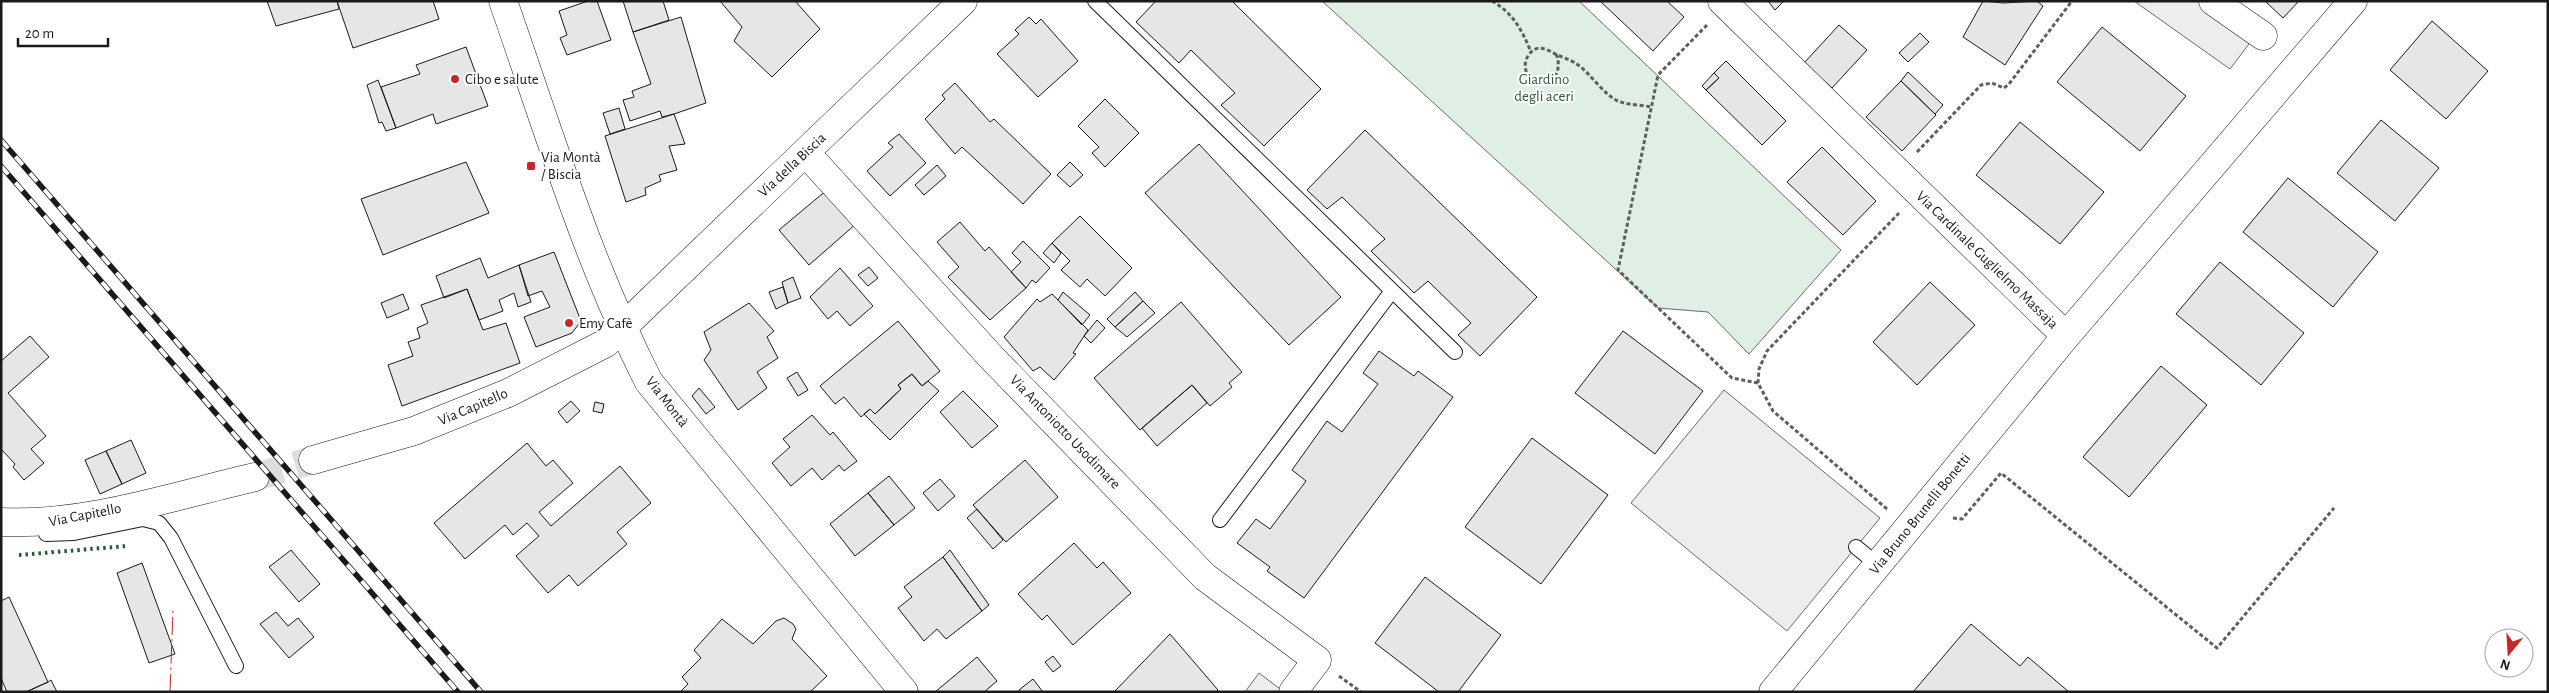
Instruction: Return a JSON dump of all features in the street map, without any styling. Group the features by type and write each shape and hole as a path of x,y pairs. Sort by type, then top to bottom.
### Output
{"street":[{"name":"Via Montà","path":"503,1 598,272 622,329 649,382 904,692"},
{"name":"Via della Biscia","path":"622,329 962,1"},
{"path":"2212,1 2263,36"},
{"name":"Via Cardinale Guglielmo Massaja","path":"1724,3 2066,336 2352,1"},
{"name":"Via Antoniotto Usodimare","path":"806,153 991,357 1205,577 1317,660 1293,692"},
{"name":"Via Capitello","path":"313,460 414,431 508,393 606,343 622,329"},
{"name":"Via Bruno Brunelli Bonetti","path":"1773,692 2066,336"},
{"name":"Via Capitello","path":"1,522 34,524 78,518 255,477"}],"lane":[{"path":"1095,1 1455,352"},
{"path":"1220,520 1392,291"},
{"path":"1,532 5,534 74,533 143,519 159,523 171,538 236,666"},
{"path":"1856,547 1878,565"}],"path":[{"path":"1492,1 1501,6 1520,26 1531,52"},
{"path":"1916,154 1981,85 1992,83 2004,88 2009,84 2072,1"},
{"path":"1724,3 1658,75 1618,270 1732,378 1758,383"},
{"path":"1556,54 1560,62 1559,71 1554,79 1546,83 1537,82 1529,77 1525,68 1526,60 1531,52 1539,48 1548,49 1578,64 1617,101 1652,107"},
{"path":"1888,510 1773,412 1758,383 1759,369 1767,351 1903,209"},
{"path":"1946,517 1962,518 2001,474 2217,648 2334,508"}],"green space":[{"name":"Giardino degli aceri","path":"1322,1 1579,1 1841,250 1749,354 1708,312 1658,308"}],"shaded area":[{"path":"2134,1 2213,1 2258,32 2230,69"},
{"path":"1724,390 1880,518 1787,631 1631,503"},
{"path":"1259,673 1284,692 1245,692"}],"building":[{"path":"267,1 337,1 339,9 276,26"},
{"path":"337,1 433,1 439,19 353,48"},
{"path":"588,1 597,1 611,40 567,55 560,38 567,35 559,11"},
{"path":"623,1 663,1 669,20 633,32"},
{"path":"720,1 795,1 820,29 772,77 734,41 742,27"},
{"path":"1156,1 1232,1 1321,89 1264,146 1221,105 1235,93 1191,50 1179,63 1136,22"},
{"path":"1600,1 1667,1 1684,17 1653,51"},
{"path":"1768,1 1784,1 1775,10"},
{"path":"1983,1 2004,3 2037,1 2043,6 2005,65 1963,37"},
{"path":"2265,1 2299,1 2283,18"},
{"path":"681,17 706,103 662,117 660,111 630,121 623,100 634,97 632,91 651,84 633,32"},
{"path":"1029,17 1036,24 1041,19 1078,61 1038,97 997,54 1019,34 1015,30"},
{"path":"2432,21 2488,71 2446,119 2390,70"},
{"path":"1839,25 1867,50 1832,88 1804,63"},
{"path":"2102,27 2186,96 2140,151 2057,82"},
{"path":"1920,33 1929,42 1908,62 1899,53"},
{"path":"466,47 488,106 436,124 433,114 396,128 381,87 420,74 416,65"},
{"path":"1726,61 1786,121 1762,145 1706,90 1719,78 1714,73"},
{"path":"1908,72 1943,105 1935,114 1901,81"},
{"path":"1714,73 1719,78 1706,90 1702,86"},
{"path":"378,80 396,128 386,131 382,122 379,123 367,85"},
{"path":"1901,81 1936,115 1902,151 1866,117"},
{"path":"955,83 990,122 994,119 1051,174 1023,204 962,147 955,154 925,119 945,99 942,95"},
{"path":"1105,99 1139,133 1105,167 1092,153 1099,147 1078,126"},
{"path":"619,108 625,129 610,134 603,113"},
{"path":"674,114 685,144 669,146 677,170 659,175 661,181 645,188 646,195 626,202 605,136"},
{"path":"2381,120 2439,168 2395,221 2337,173"},
{"path":"2020,122 2104,192 2060,244 1976,175"},
{"path":"1365,130 1537,297 1480,356 1458,335 1471,323 1428,281 1414,293 1371,251 1385,239 1342,197 1327,209 1307,190"},
{"path":"899,134 926,163 890,196 867,171 893,147 888,143"},
{"path":"1199,144 1341,297 1289,345 1145,193"},
{"path":"1822,147 1876,201 1843,235 1787,182"},
{"path":"466,162 489,213 383,255 361,199"},
{"path":"1070,162 1083,175 1070,187 1057,175"},
{"path":"937,165 946,176 924,195 915,185"},
{"path":"2288,178 2378,252 2333,307 2243,232"},
{"path":"828,189 857,223 809,265 779,230"},
{"path":"1080,216 1132,268 1105,296 1087,279 1080,287 1061,270 1070,261 1052,243"},
{"path":"960,222 985,251 989,247 1026,288 990,320 948,277 959,267 937,242"},
{"path":"1023,241 1050,268 1036,283 1032,280 1026,288 1011,272 1021,262 1012,253"},
{"path":"1052,243 1061,253 1054,263 1043,253"},
{"path":"554,252 581,321 572,333 536,347 524,317 550,307 542,291 528,296 519,265"},
{"path":"480,258 488,278 519,265 531,302 518,307 514,293 499,300 503,311 479,320 467,289 444,298 436,276"},
{"path":"2220,262 2304,333 2261,385 2176,314"},
{"path":"869,267 878,278 868,286 858,275"},
{"path":"840,268 873,306 850,326 837,311 828,319 810,297"},
{"path":"793,277 801,298 788,303 782,282"},
{"path":"1930,282 1975,325 1917,385 1873,342"},
{"path":"783,287 788,303 776,309 769,292"},
{"path":"467,289 483,330 506,323 520,363 402,406 388,365 413,356 408,342 420,338 417,328 428,323 421,305"},
{"path":"1063,292 1090,315 1082,325 1058,300"},
{"path":"1135,292 1143,301 1115,327 1107,319"},
{"path":"403,294 409,309 387,318 381,303"},
{"path":"1052,294 1088,330 1073,353 1076,354 1054,380 1040,367 1033,371 1004,337 1037,299 1040,302"},
{"path":"1143,301 1155,313 1127,337 1115,327"},
{"path":"1181,302 1242,372 1229,383 1232,387 1210,406 1192,385 1140,430 1094,378"},
{"path":"749,303 774,331 767,337 778,358 757,372 767,388 738,410 704,360 711,350 704,332"},
{"path":"1097,320 1105,328 1091,343 1084,336"},
{"path":"898,321 940,371 922,386 912,374 898,385 901,389 875,414 870,409 861,417 844,397 835,404 820,386"},
{"path":"1623,331 1703,391 1655,454 1575,393"},
{"path":"30,336 49,357 8,393 46,436 31,449 44,463 24,480 13,467 15,464 1,449 1,361"},
{"path":"1379,351 1414,376 1418,371 1453,397 1304,598 1267,571 1270,567 1237,543 1256,519 1270,529 1306,481 1292,470 1327,421 1342,432 1378,384 1363,373"},
{"path":"2161,366 2207,405 2129,497 2083,457"},
{"path":"797,372 808,390 798,396 787,378"},
{"path":"912,374 922,386 928,381 939,391 890,440 864,414 870,409 875,414 901,389 898,385"},
{"path":"1192,385 1207,403 1157,446 1142,428"},
{"path":"699,388 715,407 706,414 692,396"},
{"path":"963,391 998,426 972,448 940,412"},
{"path":"571,401 580,411 567,423 558,412"},
{"path":"595,402 604,404 602,413 593,411"},
{"path":"812,415 830,435 833,432 857,461 844,471 839,465 822,480 812,468 791,486 772,463 790,447 783,439"},
{"path":"1532,438 1608,495 1541,584 1465,527"},
{"path":"131,440 146,473 122,484 106,451"},
{"path":"527,443 546,466 553,460 573,483 539,512 551,526 620,466 651,503 617,532 627,544 578,586 569,575 548,593 516,556 539,536 527,523 513,535 505,525 465,559 434,523"},
{"path":"106,451 122,484 100,494 85,460"},
{"path":"1025,460 1058,497 1006,542 973,505"},
{"path":"889,476 915,508 894,525 868,493"},
{"path":"940,479 955,496 938,511 923,493"},
{"path":"868,493 894,525 855,556 830,524"},
{"path":"977,509 1003,540 993,549 967,518"},
{"path":"1074,543 1097,568 1103,562 1131,593 1073,645 1047,615 1042,620 1018,594"},
{"path":"291,550 320,584 299,602 269,567"},
{"path":"950,550 989,605 982,611 943,557"},
{"path":"943,557 982,611 946,639 937,629 924,641 898,608 912,597 904,587"},
{"path":"142,563 175,654 149,663 117,573"},
{"path":"1425,577 1501,635 1458,692 1439,692 1375,643"},
{"path":"9,597 48,682 26,692 7,692 1,678 1,601"},
{"path":"276,612 288,626 298,618 314,637 289,658 260,624"},
{"path":"784,618 793,624 796,629 792,639 827,676 810,692 680,692 688,684 682,677 701,658 694,650 722,619 753,644 776,621"},
{"path":"1971,624 2020,666 2028,657 2069,692 1913,692"},
{"path":"1170,634 1218,690 1216,692 1114,692"},
{"path":"1053,656 1061,666 1053,672 1045,662"},
{"path":"977,657 997,681 984,692 935,692"},
{"path":"1033,679 1043,692 1020,692 1019,690"},
{"path":"51,680 57,692 26,692 48,682"}],"tunnel":[{"path":"255,477 313,460"}],"railway":[{"path":"1,140 481,692"},
{"path":"1,166 458,692"}],"hedge":[{"path":"19,555 127,546"}],"power":[{"path":"170,692 173,610"}],"place":[{"name":"Cibo e salute","path":"455,79"},
{"name":"Via Montà / Biscia","path":"531,166"},
{"name":"Emy Cafè","path":"569,323"}]}
